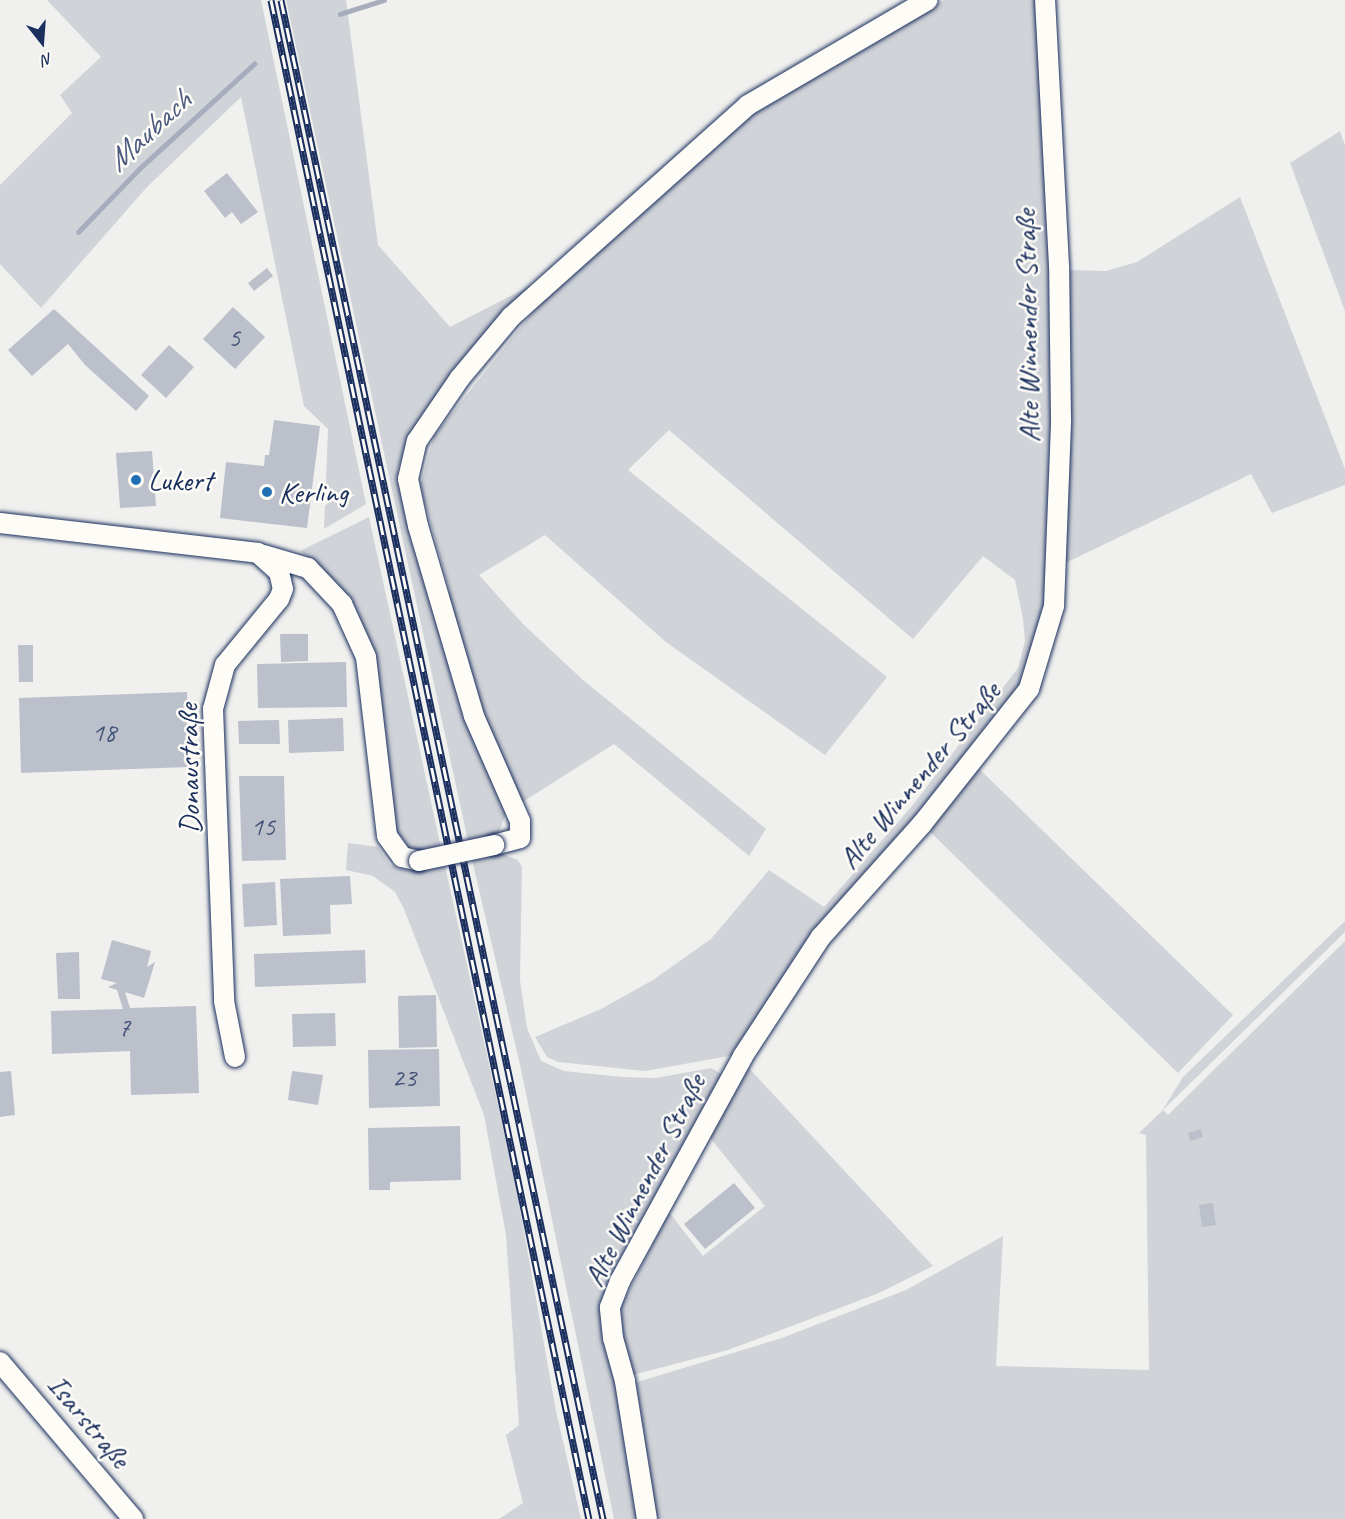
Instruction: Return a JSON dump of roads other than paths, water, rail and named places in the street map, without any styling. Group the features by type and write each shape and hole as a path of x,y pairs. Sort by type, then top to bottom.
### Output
{"street":[{"path":"0,523 258,553 308,568 342,604 366,657 387,836 402,857 419,861 520,838 520,821 474,716 418,526 408,479 417,441 460,378 511,317 748,105 928,0"},
{"name":"Alte Winnender Straße","path":"647,1519 625,1381 613,1338 610,1307 620,1281 743,1056 821,937 929,816 1029,689 1054,606 1061,420 1059,266 1045,0"},
{"name":"Donaustraße","path":"235,1057 224,1001 213,709 225,665 251,629 268,613 283,588 279,572 258,553"},
{"name":"Isarstraße","path":"0,1362 133,1519"}],"waterway":[{"name":"Maubach","path":"340,14 384,0"},
{"name":"Maubach","path":"78,232 139,169 254,64"}],"railway":[{"path":"271,0 589,1519"},
{"path":"281,0 603,1519"}],"place":[{"name":"Lukert","path":"136,480"},
{"name":"Kerling","path":"267,492"}]}
